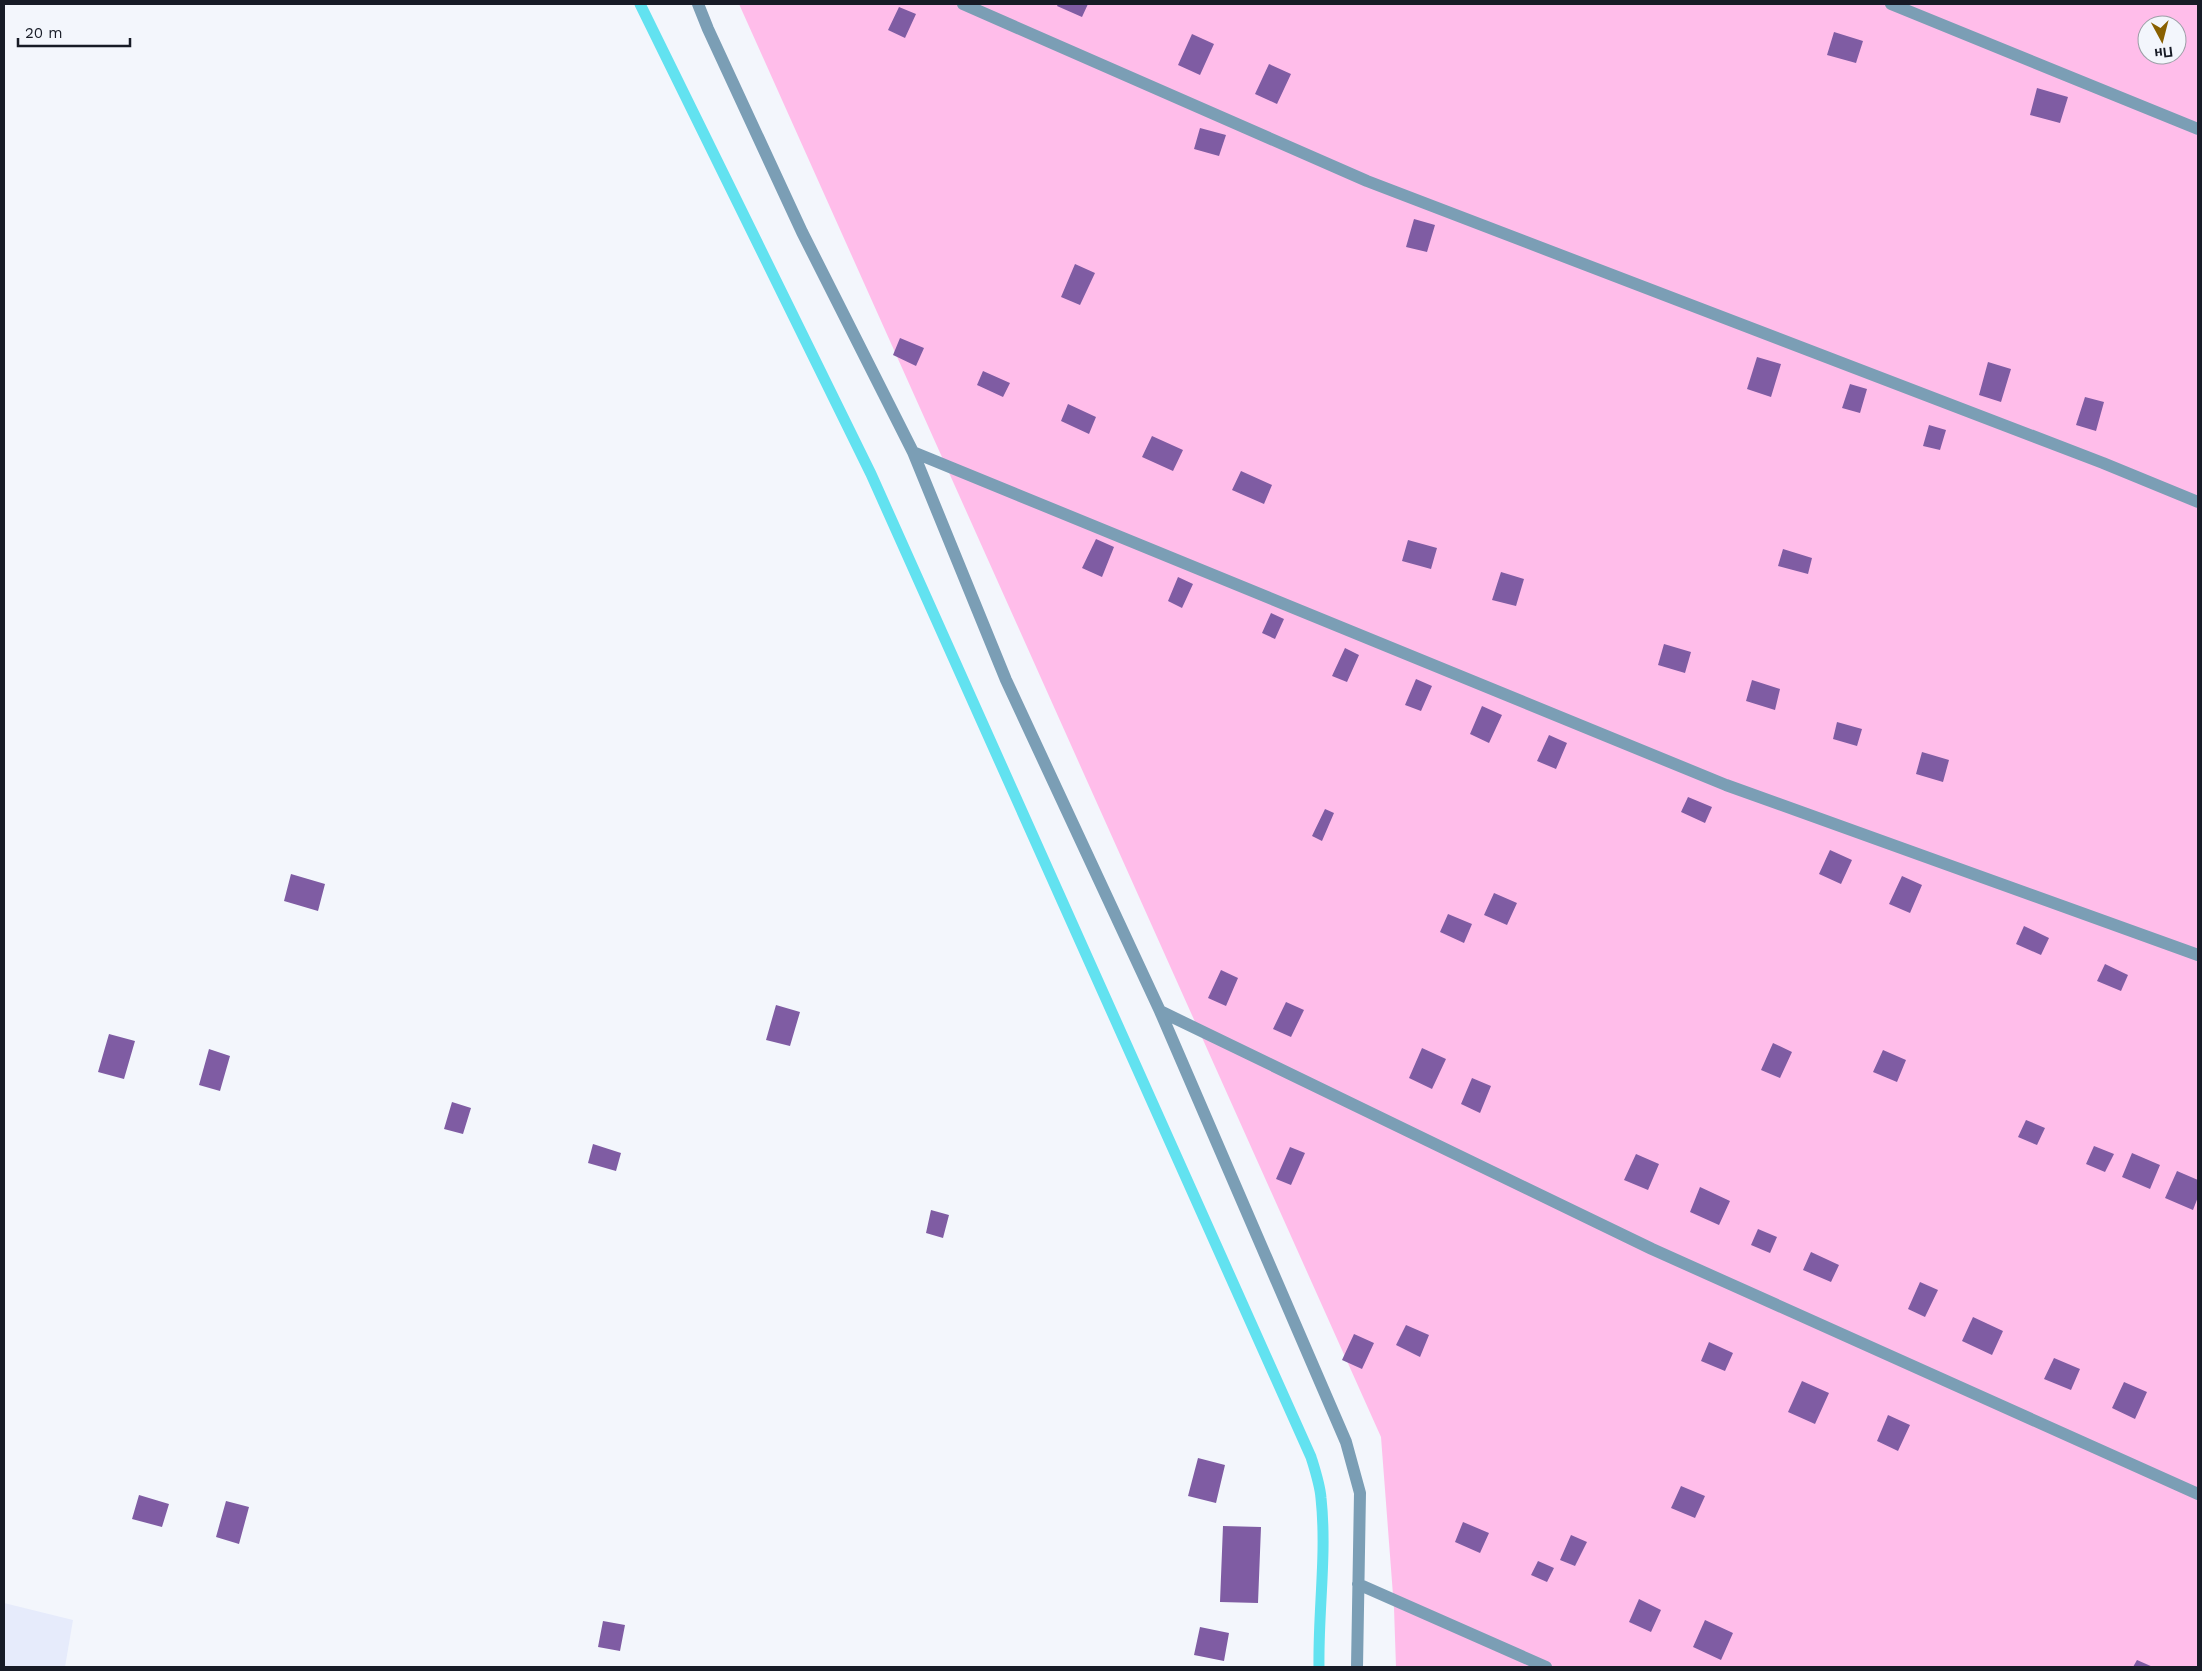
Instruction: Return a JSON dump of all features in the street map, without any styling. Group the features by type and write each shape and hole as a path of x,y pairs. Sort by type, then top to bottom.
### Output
{"street":[{"path":"698,4 802,232 913,452 1006,680 1160,1011 1346,1442 1360,1493 1357,1667"},
{"path":"963,4 1367,181 2094,459 2198,502"},
{"path":"1891,4 2198,129"},
{"path":"913,452 1726,785 2198,955"},
{"path":"1160,1011 1652,1249 2198,1494"},
{"path":"1358,1584 1546,1667"}],"shaded area":[{"path":"739,4 2198,4 2198,1667 1396,1667 1394,1608 1381,1437"},
{"path":"4,1603 73,1620 65,1667 4,1667"}],"building":[{"path":"1058,4 1088,4 1082,17 1057,6"},
{"path":"899,7 916,14 905,38 888,30"},
{"path":"1834,32 1863,41 1856,63 1827,55"},
{"path":"1192,34 1214,44 1200,75 1178,65"},
{"path":"1269,64 1291,74 1277,104 1255,94"},
{"path":"2037,88 2068,97 2060,123 2030,115"},
{"path":"1200,128 1226,135 1219,156 1194,149"},
{"path":"1414,219 1435,225 1427,252 1406,247"},
{"path":"1075,264 1095,273 1080,305 1061,297"},
{"path":"900,338 924,348 916,366 893,355"},
{"path":"1757,357 1781,364 1771,397 1747,389"},
{"path":"1988,362 2011,369 2001,402 1979,395"},
{"path":"983,371 1010,383 1003,397 977,385"},
{"path":"1850,384 1867,389 1860,413 1842,408"},
{"path":"2085,397 2104,402 2096,431 2076,425"},
{"path":"1068,404 1096,417 1089,434 1061,421"},
{"path":"1929,425 1946,430 1940,450 1923,446"},
{"path":"1152,436 1183,450 1173,471 1142,457"},
{"path":"1241,471 1272,485 1264,504 1232,490"},
{"path":"1096,539 1114,547 1102,577 1082,568"},
{"path":"1408,540 1437,548 1431,569 1402,561"},
{"path":"1783,549 1812,558 1808,574 1778,566"},
{"path":"1501,572 1524,579 1516,606 1492,600"},
{"path":"1178,577 1193,584 1182,608 1168,601"},
{"path":"1271,613 1284,619 1275,639 1262,633"},
{"path":"1664,644 1691,652 1685,673 1658,665"},
{"path":"1345,648 1359,655 1347,682 1332,676"},
{"path":"1416,679 1432,686 1421,711 1405,705"},
{"path":"1752,680 1780,689 1775,710 1746,701"},
{"path":"1482,706 1502,715 1489,743 1470,734"},
{"path":"1837,722 1862,729 1857,746 1833,739"},
{"path":"1549,735 1567,743 1556,769 1537,761"},
{"path":"1922,752 1949,760 1943,782 1916,774"},
{"path":"1688,797 1712,807 1705,823 1681,812"},
{"path":"1325,809 1334,813 1322,841 1312,836"},
{"path":"1830,850 1852,860 1841,884 1819,874"},
{"path":"291,874 325,884 318,911 284,901"},
{"path":"1902,876 1922,885 1910,913 1889,904"},
{"path":"1494,893 1517,903 1507,925 1484,915"},
{"path":"1448,914 1472,924 1464,943 1440,932"},
{"path":"2024,926 2049,938 2041,955 2016,944"},
{"path":"2105,964 2128,975 2121,991 2097,981"},
{"path":"1221,970 1238,978 1226,1006 1208,998"},
{"path":"1286,1002 1304,1010 1291,1037 1273,1029"},
{"path":"776,1005 800,1012 790,1046 766,1040"},
{"path":"109,1034 135,1041 124,1079 98,1072"},
{"path":"1773,1043 1792,1052 1780,1078 1761,1070"},
{"path":"1422,1048 1446,1059 1432,1089 1409,1078"},
{"path":"209,1049 230,1056 220,1091 199,1085"},
{"path":"1883,1050 1906,1060 1897,1082 1873,1072"},
{"path":"1472,1078 1491,1086 1480,1113 1461,1104"},
{"path":"452,1102 471,1108 463,1134 444,1129"},
{"path":"2026,1120 2045,1128 2037,1145 2018,1137"},
{"path":"593,1144 621,1153 616,1171 588,1163"},
{"path":"2094,1146 2114,1154 2105,1172 2086,1164"},
{"path":"1290,1147 1305,1153 1291,1185 1276,1179"},
{"path":"2132,1153 2160,1165 2150,1189 2122,1177"},
{"path":"1636,1154 1659,1164 1648,1190 1624,1180"},
{"path":"2177,1171 2198,1180 2198,1197 2193,1210 2165,1198"},
{"path":"1700,1187 1730,1201 1719,1225 1690,1212"},
{"path":"931,1210 949,1215 943,1238 926,1233"},
{"path":"1758,1229 1777,1237 1770,1253 1751,1245"},
{"path":"1811,1252 1839,1265 1831,1282 1803,1270"},
{"path":"1920,1282 1938,1290 1925,1317 1908,1309"},
{"path":"1973,1317 2003,1331 1992,1355 1962,1341"},
{"path":"1406,1325 1429,1335 1420,1357 1396,1345"},
{"path":"1354,1334 1374,1343 1362,1369 1342,1360"},
{"path":"1709,1342 1733,1353 1725,1371 1701,1361"},
{"path":"2054,1358 2080,1369 2071,1390 2044,1379"},
{"path":"1802,1381 1829,1393 1815,1424 1788,1412"},
{"path":"2124,1382 2147,1392 2135,1419 2112,1408"},
{"path":"1888,1415 1910,1425 1898,1451 1877,1441"},
{"path":"1198,1458 1225,1465 1216,1503 1188,1496"},
{"path":"1681,1486 1705,1496 1695,1518 1671,1508"},
{"path":"139,1495 169,1504 162,1527 132,1519"},
{"path":"226,1501 249,1507 239,1544 216,1537"},
{"path":"1463,1522 1489,1533 1480,1553 1455,1542"},
{"path":"1223,1526 1261,1527 1258,1603 1220,1602"},
{"path":"1571,1535 1587,1542 1575,1566 1560,1560"},
{"path":"1538,1561 1554,1568 1547,1582 1531,1575"},
{"path":"1639,1599 1661,1610 1651,1632 1629,1622"},
{"path":"1705,1620 1733,1633 1721,1660 1693,1647"},
{"path":"603,1621 625,1625 620,1651 598,1647"},
{"path":"1200,1627 1229,1633 1224,1661 1194,1655"},
{"path":"2137,1660 2153,1667 2133,1667"}],"waterway":[{"path":"640,4 871,474 1311,1457 1320,1488 1323,1519 1319,1667"}]}
